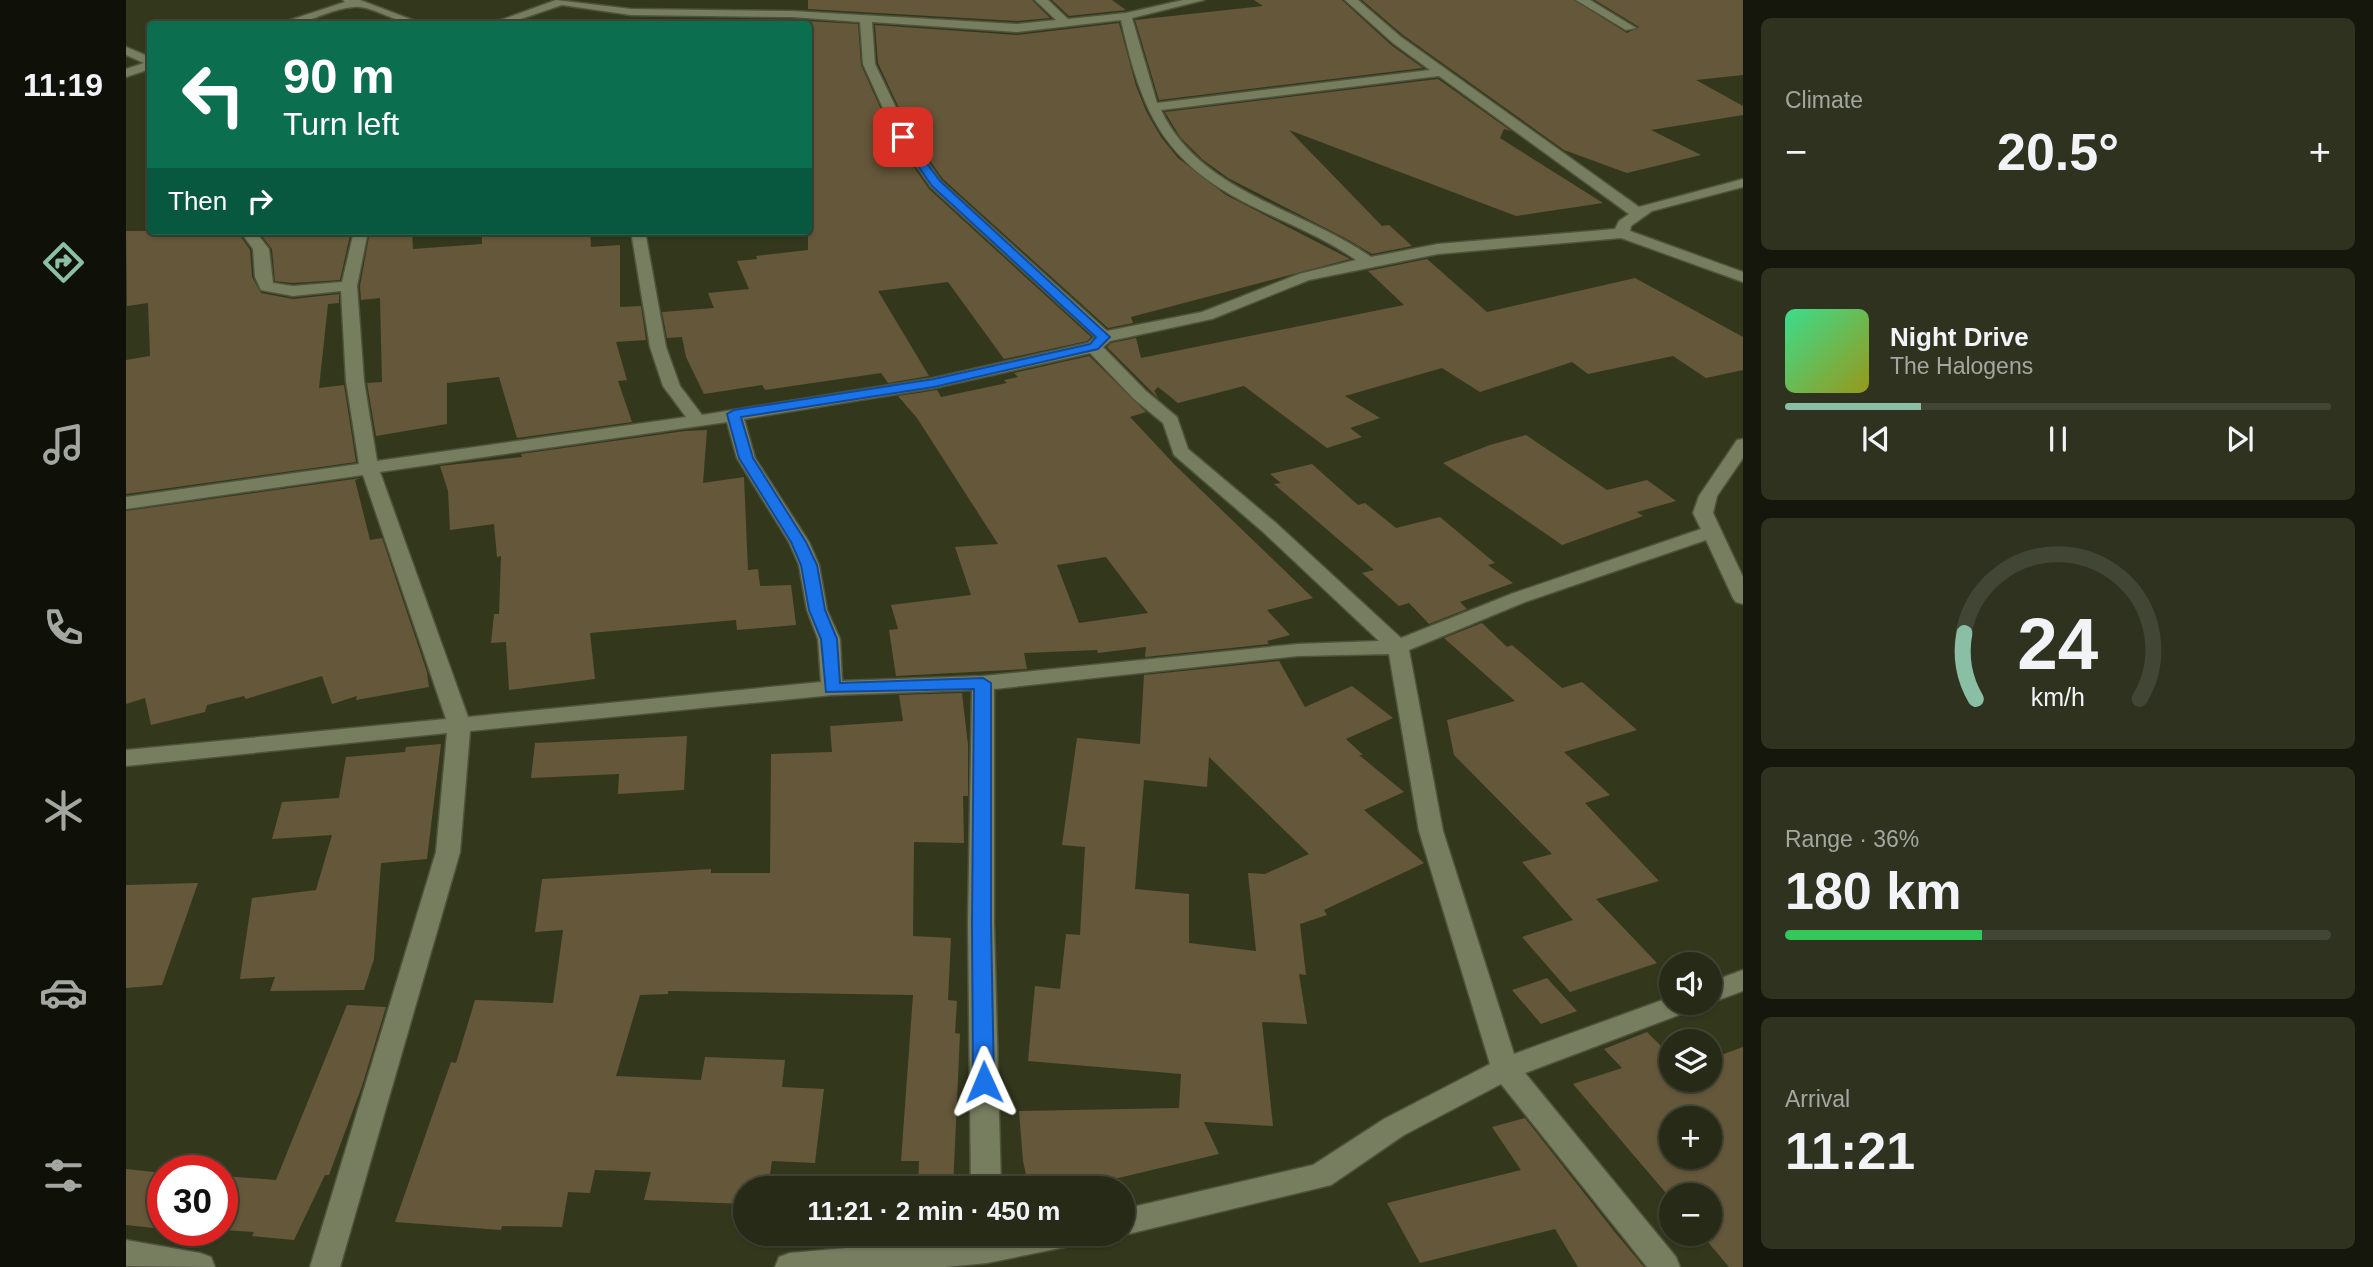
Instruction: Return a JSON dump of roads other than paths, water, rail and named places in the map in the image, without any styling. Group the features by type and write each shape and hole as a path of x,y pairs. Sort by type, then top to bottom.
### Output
{"street":[{"path":"1041,0 1067,24"},
{"path":"505,21 565,1 629,18 866,19 1017,29 1126,16 1198,0"},
{"path":"1350,0 1397,40 1637,213"},
{"path":"1582,0 1630,28"},
{"path":"293,21 352,1 409,21"},
{"path":"1126,16 1142,80 1153,107 1175,145 1209,176 1255,202 1331,237 1368,262"},
{"path":"866,19 869,64 903,137 936,184 1099,342 1140,395 1171,421 1180,451 1269,527 1398,646 1431,831 1505,1069 1665,1267"},
{"path":"126,51 147,62"},
{"path":"126,73 147,64"},
{"path":"1153,107 1443,72"},
{"path":"1622,233 1624,224 1647,208 1743,183"},
{"path":"126,503 822,403 934,383 1206,316 1304,277 1438,249 1622,233 1743,277"},
{"path":"250,235 261,249 263,277 267,287 293,291 349,286"},
{"path":"326,1267 448,852 459,724 369,466 355,381 349,286 360,235"},
{"path":"639,235 658,347 672,386 696,419"},
{"path":"734,414 746,458 799,542 809,565 817,610 829,639 832,688"},
{"path":"1743,444 1708,496 1703,513 1743,598"},
{"path":"126,758 832,688 983,683 1298,650 1398,646 1518,598 1712,532"},
{"path":"983,683 981,923 986,1176"},
{"path":"1722,988 1743,980"},
{"path":"1135,1219 1321,1176 1394,1127 1505,1069 1659,1012"},
{"path":"790,1267 1006,1246"},
{"path":"126,1253 200,1267"}]}
